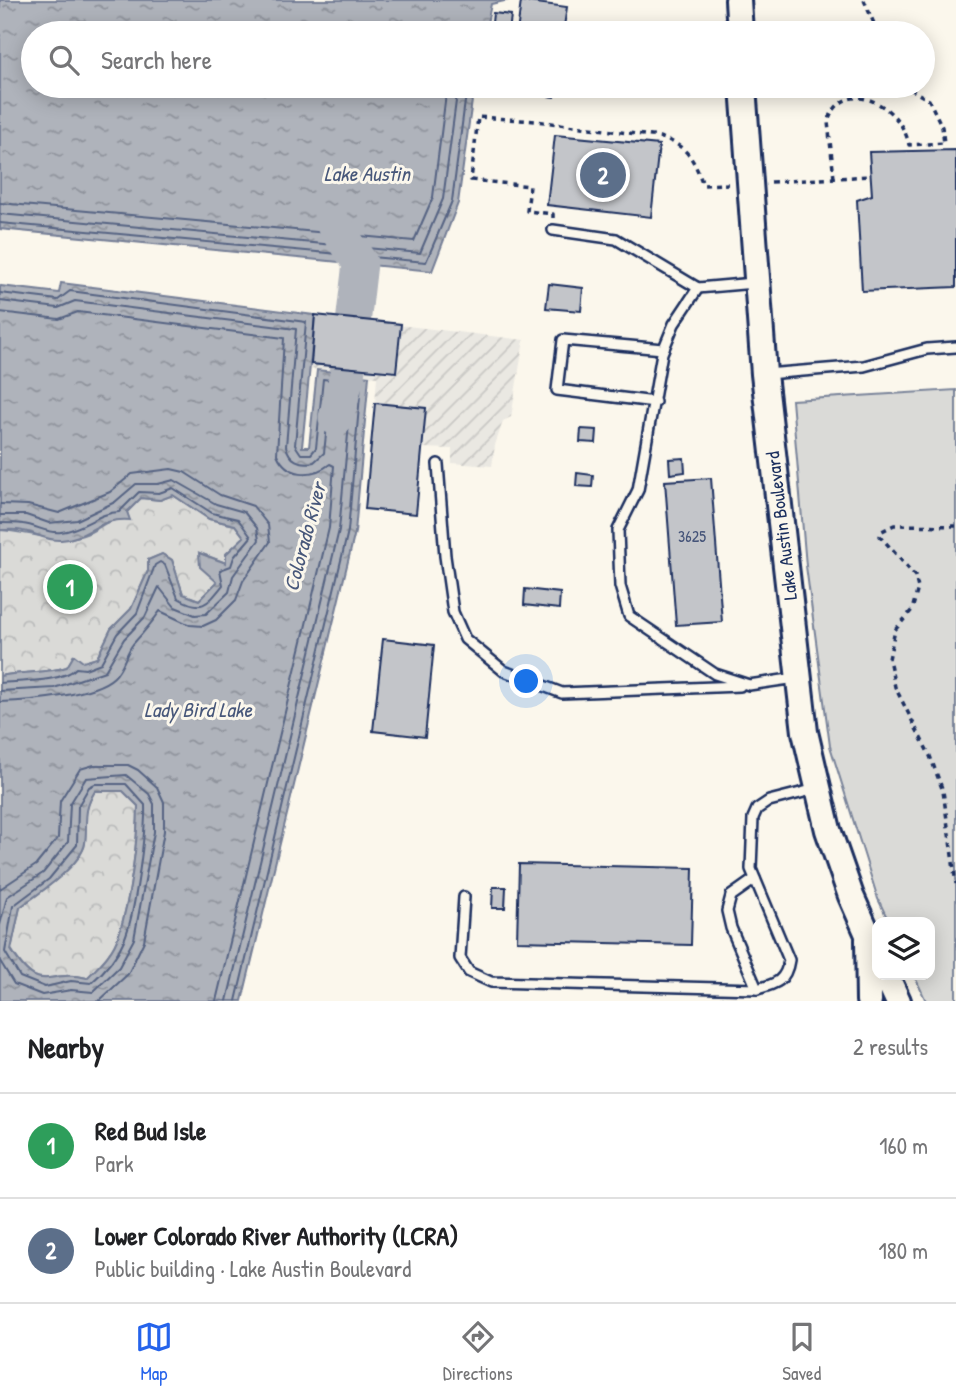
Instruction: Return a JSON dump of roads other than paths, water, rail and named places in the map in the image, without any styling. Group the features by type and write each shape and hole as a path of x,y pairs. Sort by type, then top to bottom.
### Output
{"street":[{"path":"738,0 739,21"},
{"name":"Lake Austin Boulevard","path":"744,98 764,374 805,732 828,830 872,944"},
{"path":"867,932 871,981 869,1001"},
{"path":"888,980 898,1001"}],"lane":[{"path":"553,230 615,239 698,288 756,283"},
{"path":"698,288 674,324 663,349 638,490 618,530 620,586 629,616 715,674 749,685"},
{"path":"655,402 557,390 563,340 663,349"},
{"path":"764,374 864,366 927,349 956,347"},
{"path":"438,464 445,556 453,612 465,639 504,671 562,693 749,685 799,677"},
{"path":"464,898 460,958 469,972 491,982 757,989 777,984 787,972 789,960 751,869 753,818 757,809 769,801 818,788"},
{"path":"755,879 731,896 727,911 757,989"}],"water":[{"name":"Lake Austin","path":"0,0 509,0 491,4 487,21 21,21 21,98 472,98 458,203 432,271 0,229"},
{"name":"Lady Bird Lake","path":"61,283 315,315 302,447 309,447 317,370 369,376 355,532 242,1001 0,1001 0,676 67,667 74,655 83,662 97,658 111,629 131,609 148,571 148,560 162,554 172,560 183,594 199,600 217,582 200,567 199,553 226,563 226,554 244,537 235,525 209,519 173,495 160,500 141,498 127,512 130,520 102,524 71,538 56,540 20,530 0,530 0,286 59,293","holes":["95,791 123,791 138,806 138,820 130,888 117,941 106,958 87,978 38,977 21,965 11,950 20,907 58,879 82,852 87,811"]}],"waterway":[{"name":"Colorado River","path":"334,225 360,263 347,376 336,418"}],"place":[{"name":"Lower Colorado River Authority (LCRA)","path":"603,175"},
{"name":"Red Bud Isle","path":"70,587"}]}
